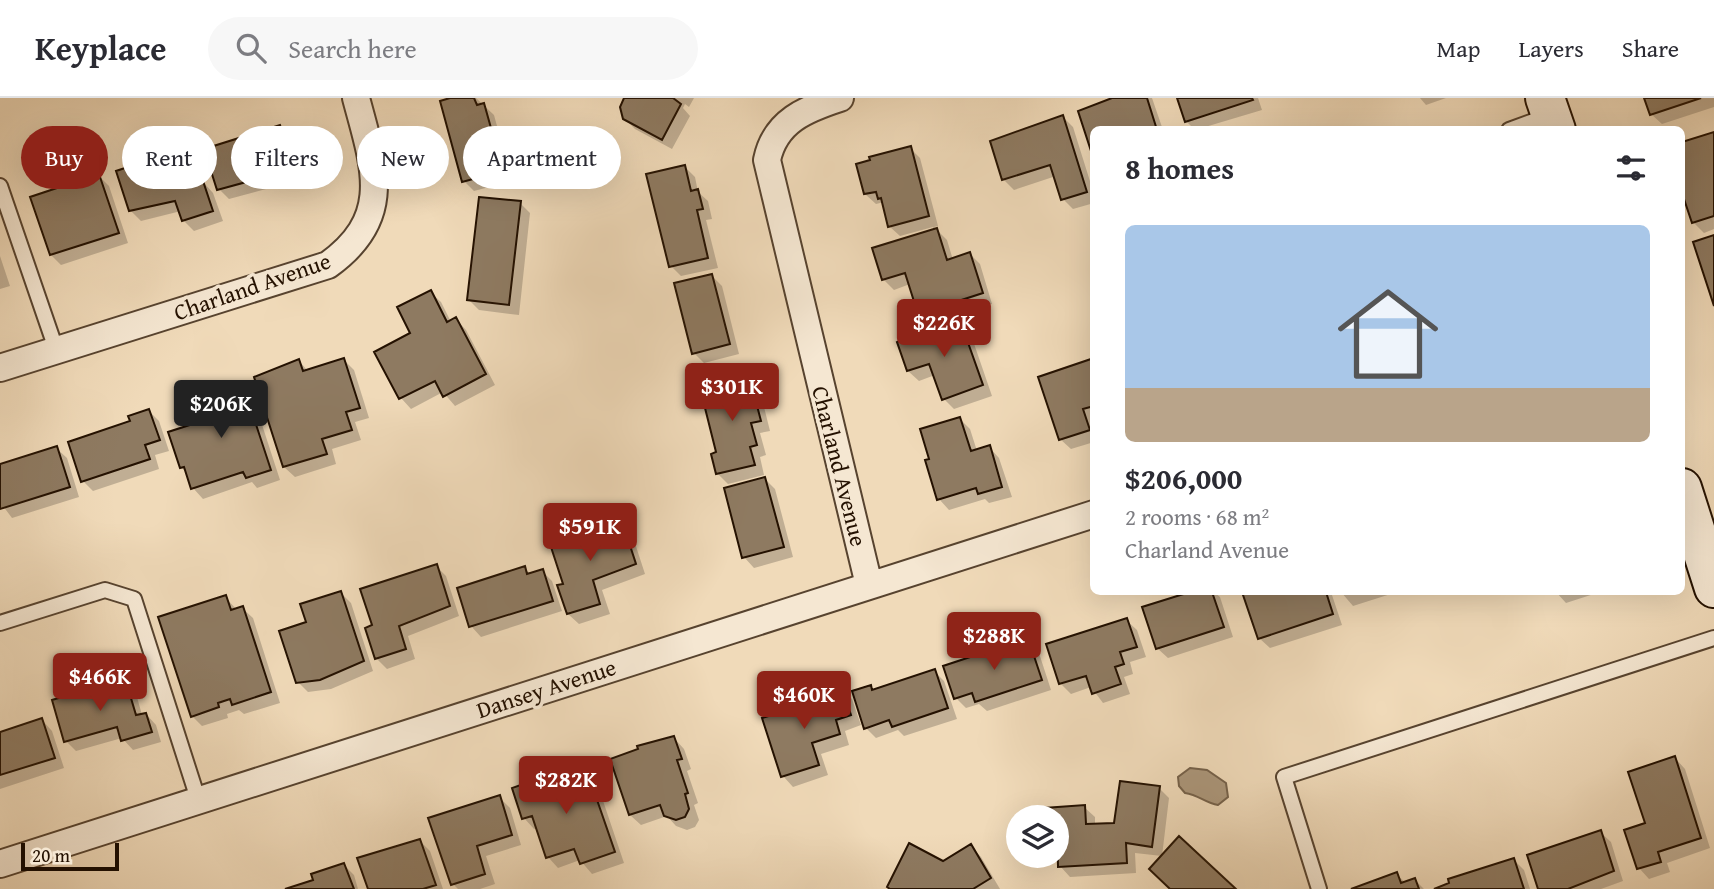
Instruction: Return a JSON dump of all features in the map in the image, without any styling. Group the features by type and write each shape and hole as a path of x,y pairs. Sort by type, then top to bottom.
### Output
{"street":[{"name":"Charland Avenue","path":"0,368 328,265 346,252 372,215 374,195 369,149 356,98"},
{"name":"Charland Avenue","path":"840,98 792,118 778,132 767,160 869,585"},
{"path":"1685,497 1714,587"},
{"name":"Dansey Avenue","path":"0,864 1090,515"}],"lane":[{"path":"1520,126 1551,114"},
{"path":"0,186 56,349"},
{"path":"0,624 105,590 134,599 198,799"},
{"path":"1319,889 1284,777 1714,638"}],"shaded area":[{"path":"1190,768 1207,770 1226,783 1228,797 1218,805 1185,793 1179,786 1178,777"}],"building":[{"path":"450,98 474,98 477,105 484,103 490,126 463,126 463,182 449,126 440,101"},
{"path":"624,98 673,98 681,104 662,140 623,119 620,107"},
{"path":"1112,98 1147,98 1156,126 1090,126 1090,148 1078,111"},
{"path":"1177,98 1252,98 1253,100 1185,122"},
{"path":"1644,98 1701,98 1650,115"},
{"path":"1063,115 1087,192 1061,200 1050,165 1002,180 990,141"},
{"path":"1714,132 1714,216 1692,223 1685,202 1685,141"},
{"path":"231,140 231,186 217,190 217,189 217,145"},
{"path":"911,146 929,216 888,227 881,198 878,199 876,192 864,194 856,164 870,160 869,157"},
{"path":"685,165 691,191 698,189 703,209 697,210 708,258 669,267 646,174"},
{"path":"122,169 122,189 206,189 213,211 182,221 175,201 129,211 116,171"},
{"path":"54,189 104,189 119,233 50,255 30,197"},
{"path":"479,197 521,201 509,305 467,300"},
{"path":"937,228 947,260 970,252 983,293 918,314 905,273 882,280 872,248"},
{"path":"1714,235 1714,306 1693,242"},
{"path":"712,274 730,344 692,354 674,283"},
{"path":"431,290 447,322 456,317 486,374 443,397 435,381 399,399 374,352 410,333 397,307"},
{"path":"960,320 983,385 942,400 929,364 907,371 897,342"},
{"path":"344,358 360,408 346,412 352,430 322,439 327,454 283,467 254,377 299,359 303,371"},
{"path":"1090,359 1090,407 1083,409 1090,430 1059,440 1038,377"},
{"path":"749,375 761,421 751,423 757,445 750,447 755,465 716,474 711,454 716,452 700,388"},
{"path":"243,385 271,470 246,478 243,472 191,489 184,467 180,468 168,432 202,421 194,397"},
{"path":"149,409 160,440 145,445 150,459 81,482 68,442 130,421 128,416"},
{"path":"960,417 971,451 990,445 1002,487 978,494 976,488 937,500 925,460 929,459 920,429"},
{"path":"57,446 70,487 0,509 0,464"},
{"path":"765,477 784,547 742,558 724,488"},
{"path":"622,521 636,564 593,580 600,604 567,614 557,585 563,584 550,544"},
{"path":"437,564 450,606 399,626 406,649 375,659 365,628 372,625 360,589"},
{"path":"525,566 527,574 543,569 553,601 469,627 457,588"},
{"path":"341,591 364,661 320,680 296,683 279,631 306,622 300,604"},
{"path":"226,595 231,610 243,606 271,692 232,705 230,699 218,703 219,707 191,717 158,617"},
{"path":"1180,595 1213,595 1224,627 1156,649 1142,607"},
{"path":"1243,595 1327,595 1333,614 1258,639"},
{"path":"1127,618 1137,647 1120,652 1124,664 1115,667 1121,684 1092,694 1086,676 1059,684 1046,644"},
{"path":"1028,638 1042,680 975,702 972,693 954,699 943,666"},
{"path":"935,669 948,708 892,727 889,720 864,729 852,691 871,685 872,690"},
{"path":"125,678 136,715 146,713 152,732 121,741 117,727 64,742 52,700"},
{"path":"842,687 851,715 836,720 840,734 812,743 819,765 781,777 762,718 788,710 786,705 799,701 801,707 824,699 822,694"},
{"path":"42,718 55,758 0,775 0,732"},
{"path":"674,736 682,759 677,760 688,793 685,794 689,809 685,817 676,820 664,816 660,805 629,815 610,759 638,749 637,746"},
{"path":"1675,756 1701,838 1658,852 1661,862 1637,869 1624,830 1645,823 1628,772"},
{"path":"586,768 615,852 580,864 574,849 546,858 532,816 522,819 512,788 546,776 548,781"},
{"path":"1120,781 1160,786 1152,847 1126,843 1127,863 1069,866 1069,806 1085,805 1086,824 1114,823"},
{"path":"500,795 512,835 477,846 485,874 451,885 428,818"},
{"path":"1601,830 1614,871 1568,889 1538,889 1527,855"},
{"path":"1179,836 1236,889 1170,889 1149,869"},
{"path":"420,839 436,885 423,889 368,889 357,858"},
{"path":"909,843 943,861 971,844 991,878 973,889 890,889 887,887"},
{"path":"1514,858 1524,889 1434,889 1449,883 1448,879"},
{"path":"344,863 354,889 285,889 313,880 311,874"},
{"path":"1397,872 1401,883 1415,878 1419,889 1351,889"}]}
